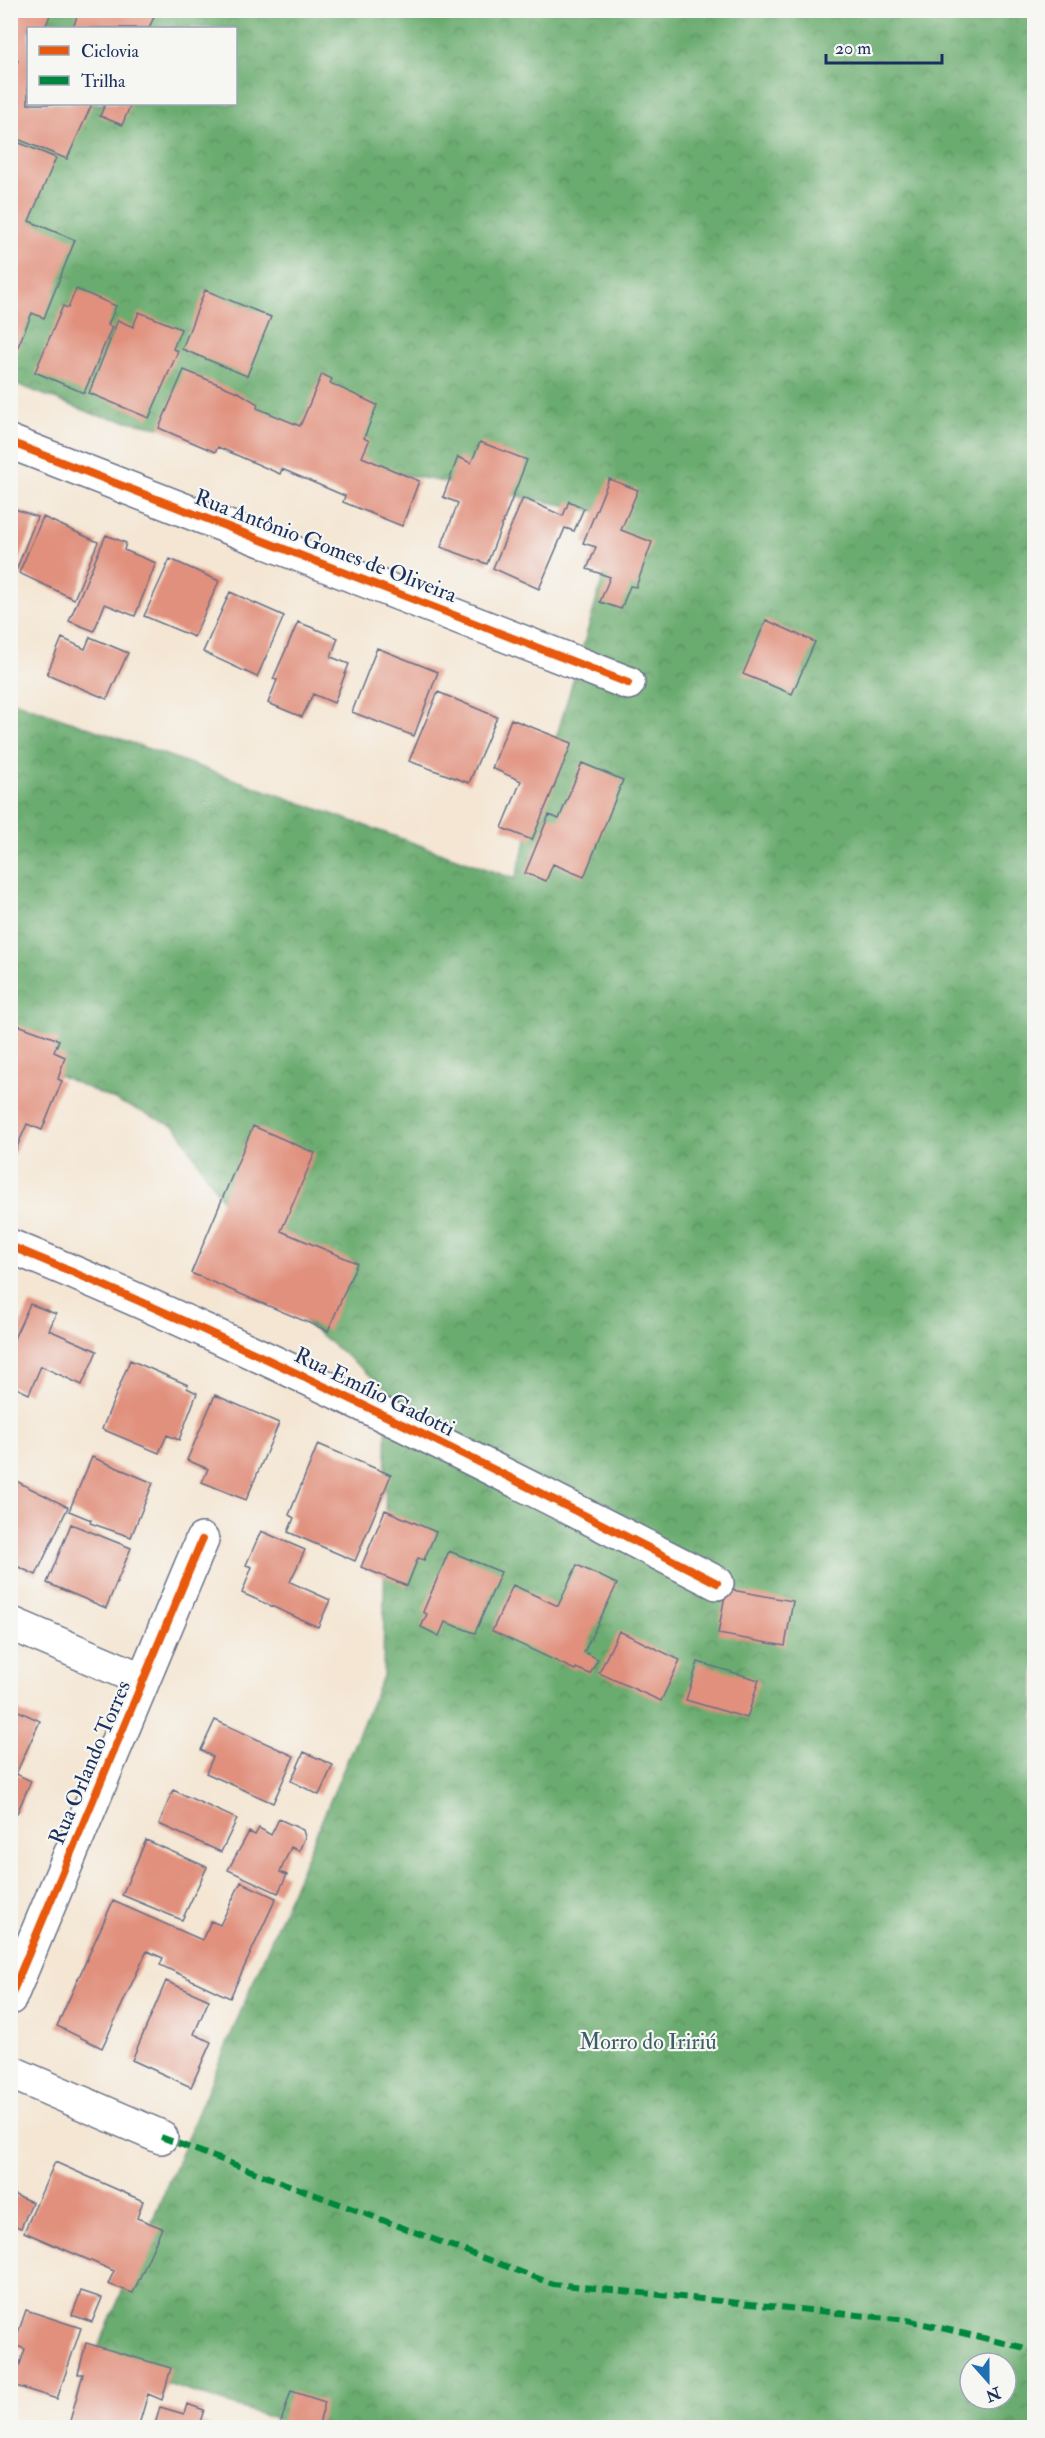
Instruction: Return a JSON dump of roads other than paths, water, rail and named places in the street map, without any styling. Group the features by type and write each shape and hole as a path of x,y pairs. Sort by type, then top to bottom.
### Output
{"street":[{"name":"Rua Antônio Gomes de Oliveira","path":"10,442 628,683"},
{"name":"Rua Emílio Gadotti","path":"10,1246 84,1276 282,1365 447,1445 717,1583"},
{"name":"Rua Orlando Torres","path":"10,1998 202,1540"},
{"path":"10,1623 143,1680"},
{"path":"10,2072 161,2137"}],"park label":[{"name":"Morro do Iririú","path":"648,2041"}]}
